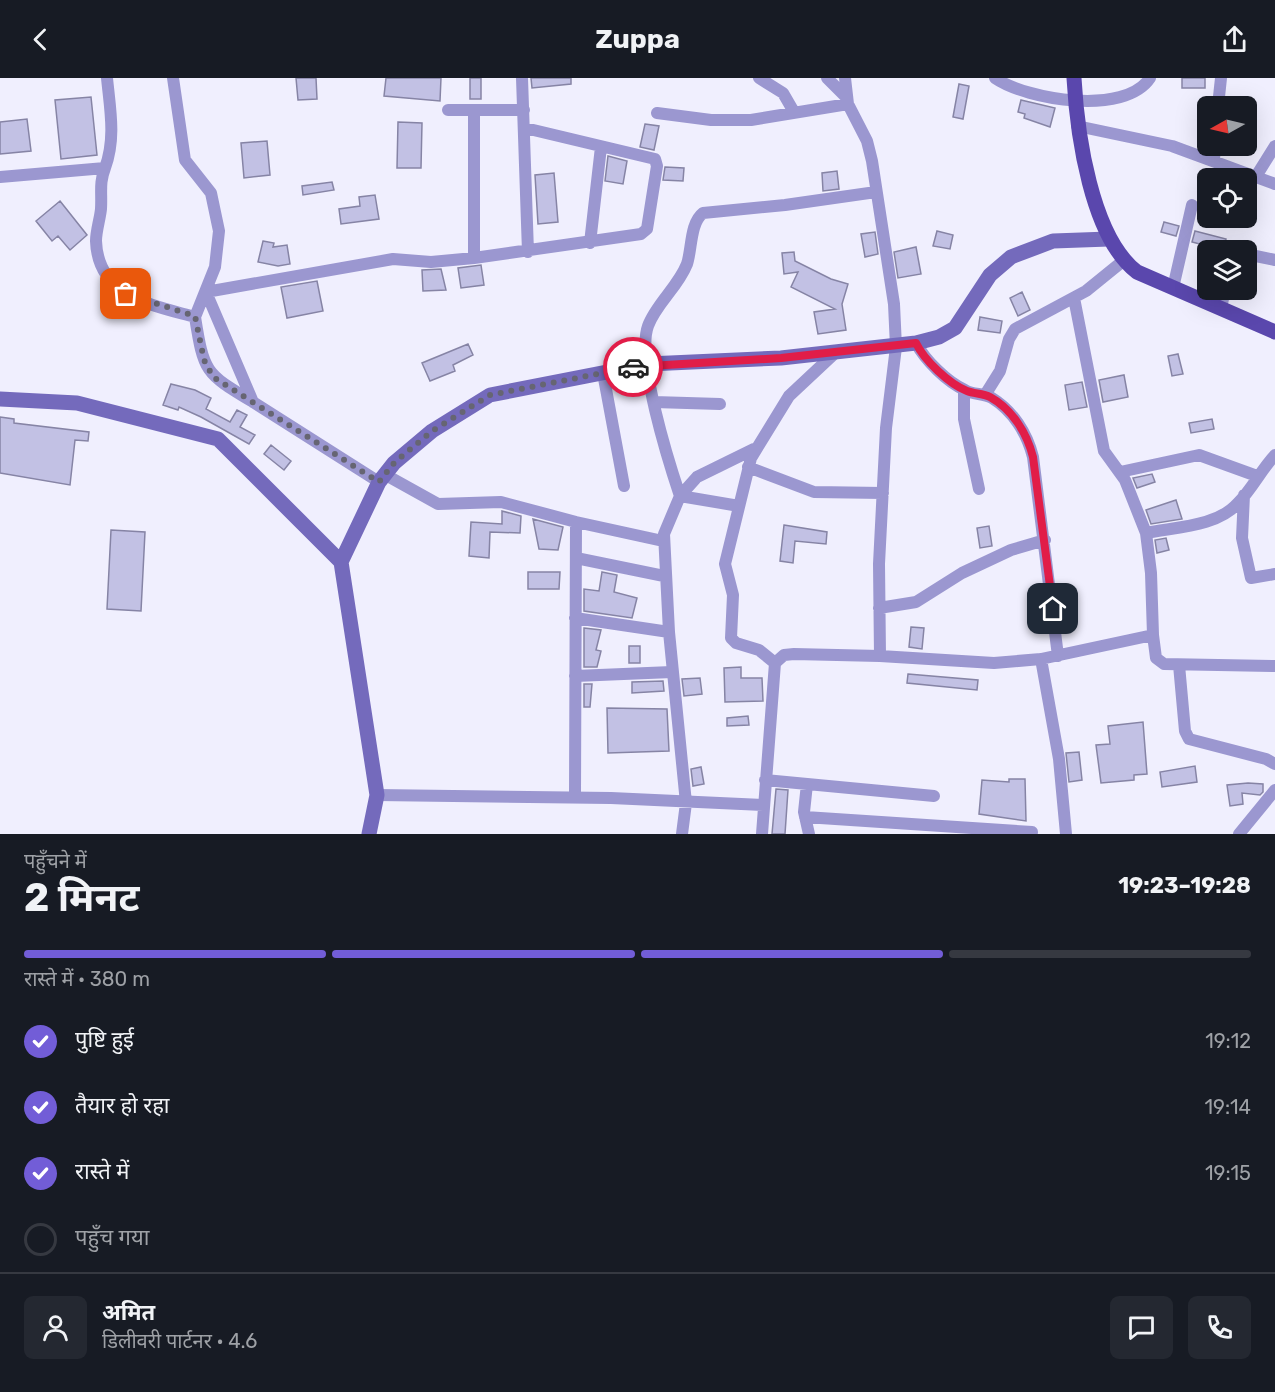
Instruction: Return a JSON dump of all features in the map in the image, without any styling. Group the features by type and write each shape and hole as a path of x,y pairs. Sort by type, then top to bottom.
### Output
{"main road":[{"path":"1074,78 1078,130 1084,162 1109,239 1123,261 1137,272 1275,332"},
{"path":"369,834 377,795 341,562 382,478 432,431 490,395 648,364 896,347 939,337 955,328 990,275 1011,257 1053,241 1109,239"},
{"path":"0,399 77,403 218,439 341,562"}],"street":[{"path":"107,78 112,133 111,151 99,182 101,207 96,242 107,279 126,294 195,316"},
{"path":"173,78 185,160 211,193 219,231 215,267 195,316 204,360 213,377 382,478 438,504 501,502 576,522 663,541"},
{"path":"522,78 528,252"},
{"path":"759,78 783,93 794,112"},
{"path":"827,78 846,100 867,141 894,304 896,347 886,428 879,608 880,656"},
{"path":"844,78 846,100"},
{"path":"995,78 1018,91 1075,102 1127,93 1145,85 1150,78"},
{"path":"1219,96 1221,78"},
{"path":"657,113 723,120 751,120 846,100"},
{"path":"448,110 524,110"},
{"path":"474,110 474,258"},
{"path":"206,292 393,259 431,262 528,252 641,234 647,229 657,161 525,128"},
{"path":"1078,130 1172,146 1214,159 1234,168"},
{"path":"1257,176 1275,146"},
{"path":"590,243 601,147"},
{"path":"0,177 105,168"},
{"path":"1257,178 1275,184"},
{"path":"680,496 666,454 654,402 648,364 648,326 686,266 697,220 703,213 785,206 876,192"},
{"path":"1173,288 1192,205"},
{"path":"1257,256 1275,260"},
{"path":"985,395 1000,371 1009,339 1015,329 1074,298 1123,261"},
{"path":"206,292 253,402"},
{"path":"1074,298 1104,451 1130,490 1146,533 1151,573 1154,653 1159,662 1179,665 1275,666"},
{"path":"1221,308 1223,300"},
{"path":"916,343 924,356 964,390 985,395 1012,416 1026,435 1033,457 1058,656"},
{"path":"775,663 759,650 736,643 731,638 733,595 725,564 754,449 789,396 836,352"},
{"path":"603,373 624,486"},
{"path":"964,390 964,419 979,489"},
{"path":"654,402 720,404"},
{"path":"682,834 686,803 672,672 663,541 680,496 697,477 754,449"},
{"path":"1120,472 1199,455 1257,476"},
{"path":"1146,533 1217,517 1230,511 1275,455"},
{"path":"748,467 814,492 883,493"},
{"path":"1244,495 1242,538 1251,578 1275,574"},
{"path":"680,496 739,506"},
{"path":"575,797 576,522"},
{"path":"879,608 916,602 962,573 1011,550 1045,540"},
{"path":"576,558 664,576"},
{"path":"575,618 669,632"},
{"path":"762,834 775,663 784,655 880,656 994,663 1041,659 1153,635"},
{"path":"1041,659 1059,759 1066,834"},
{"path":"1179,665 1185,731 1189,739 1266,759 1275,764"},
{"path":"575,676 672,672"},
{"path":"765,780 934,796"},
{"path":"807,784 805,817 809,834"},
{"path":"1239,834 1275,790"},
{"path":"377,795 575,797 686,803 763,804"},
{"path":"805,817 952,830 1032,832"}],"building":[{"path":"296,78 316,78 317,99 298,100"},
{"path":"386,78 441,78 440,101 384,96"},
{"path":"470,78 481,78 481,99 470,99"},
{"path":"531,78 571,78 571,84 532,88"},
{"path":"1182,78 1205,78 1205,88 1182,88"},
{"path":"959,84 969,86 963,119 953,117"},
{"path":"91,97 97,155 61,159 55,100"},
{"path":"1021,100 1055,108 1050,127 1024,118 1025,114 1018,112"},
{"path":"27,119 31,151 0,154 0,122"},
{"path":"398,122 422,123 421,168 397,168"},
{"path":"645,124 659,126 654,150 640,147"},
{"path":"267,141 270,175 244,178 241,143"},
{"path":"608,156 627,161 623,184 605,181"},
{"path":"665,167 684,168 683,181 663,180"},
{"path":"837,171 839,189 823,191 822,173"},
{"path":"554,173 558,222 538,224 535,175"},
{"path":"332,182 334,190 303,195 302,186"},
{"path":"375,195 379,219 341,224 339,209 360,206 359,197"},
{"path":"60,201 87,235 70,250 58,236 52,241 36,221"},
{"path":"1164,222 1179,226 1176,236 1161,232"},
{"path":"937,231 953,235 950,249 933,246"},
{"path":"1195,231 1226,239 1197,240 1197,243 1192,242"},
{"path":"875,232 878,254 865,257 861,234"},
{"path":"263,241 274,243 273,247 287,245 290,264 278,266 258,262"},
{"path":"916,247 921,274 898,278 894,252"},
{"path":"794,252 795,261 831,279 848,284 842,304 846,330 818,334 814,312 835,309 791,287 798,272 784,274 782,253"},
{"path":"481,265 484,285 461,288 458,268"},
{"path":"441,269 446,290 423,291 422,270"},
{"path":"317,281 323,311 287,318 281,287"},
{"path":"1022,292 1030,310 1018,316 1010,298"},
{"path":"980,317 1002,321 1000,333 978,330"},
{"path":"468,344 473,355 453,365 455,371 430,381 422,363"},
{"path":"1178,354 1183,374 1172,376 1168,356"},
{"path":"1124,375 1128,397 1103,402 1099,380"},
{"path":"1082,382 1087,407 1069,410 1065,385"},
{"path":"171,384 195,390 211,398 206,409 230,422 237,410 247,415 240,427 255,435 249,444 179,407 178,410 163,405"},
{"path":"0,417 14,419 14,423 89,432 88,441 75,440 70,485 0,473"},
{"path":"1212,419 1214,429 1191,433 1189,423"},
{"path":"271,445 291,461 284,470 264,454"},
{"path":"1152,474 1155,482 1137,488 1133,478"},
{"path":"1176,500 1182,519 1151,524 1146,510"},
{"path":"502,511 521,516 520,533 490,532 489,558 469,556 471,522 502,524"},
{"path":"533,519 563,527 558,550 539,549"},
{"path":"784,525 827,532 826,544 795,541 793,563 780,561"},
{"path":"989,526 992,546 980,548 977,528"},
{"path":"111,530 145,532 141,611 107,609"},
{"path":"1166,538 1169,550 1157,553 1155,540"},
{"path":"528,572 560,572 559,589 528,589"},
{"path":"602,572 617,575 614,592 637,598 632,618 584,611 584,589 599,591"},
{"path":"911,627 924,628 922,649 909,647"},
{"path":"584,628 601,630 596,650 601,651 597,667 584,667"},
{"path":"629,646 640,646 640,663 629,663"},
{"path":"741,667 741,678 762,678 763,701 725,702 724,668"},
{"path":"908,674 978,680 977,690 907,683"},
{"path":"700,678 702,694 684,696 682,679"},
{"path":"663,681 664,691 632,693 632,682"},
{"path":"584,684 592,684 590,707 584,707"},
{"path":"607,708 667,709 669,751 608,753"},
{"path":"748,716 749,725 727,726 727,718"},
{"path":"1143,722 1147,774 1134,775 1134,780 1101,783 1096,745 1110,744 1108,726"},
{"path":"1079,752 1082,780 1069,782 1066,753"},
{"path":"1195,766 1197,782 1162,787 1160,772"},
{"path":"701,767 704,784 693,786 691,769"},
{"path":"1009,779 1025,779 1026,821 979,814 982,780 1009,782"},
{"path":"1263,784 1263,792 1260,795 1242,793 1243,804 1230,806 1227,785"},
{"path":"776,789 788,790 785,834 772,834"}],"way so far":[{"path":"126,294 153,305 195,316 204,360 213,377 306,438 379,482 394,463 432,431 490,395 633,367"}],"route":[{"path":"633,367 648,364 781,358 916,343 924,356 954,383 970,393 991,397 1017,421 1026,435 1033,457 1053,609"}]}
